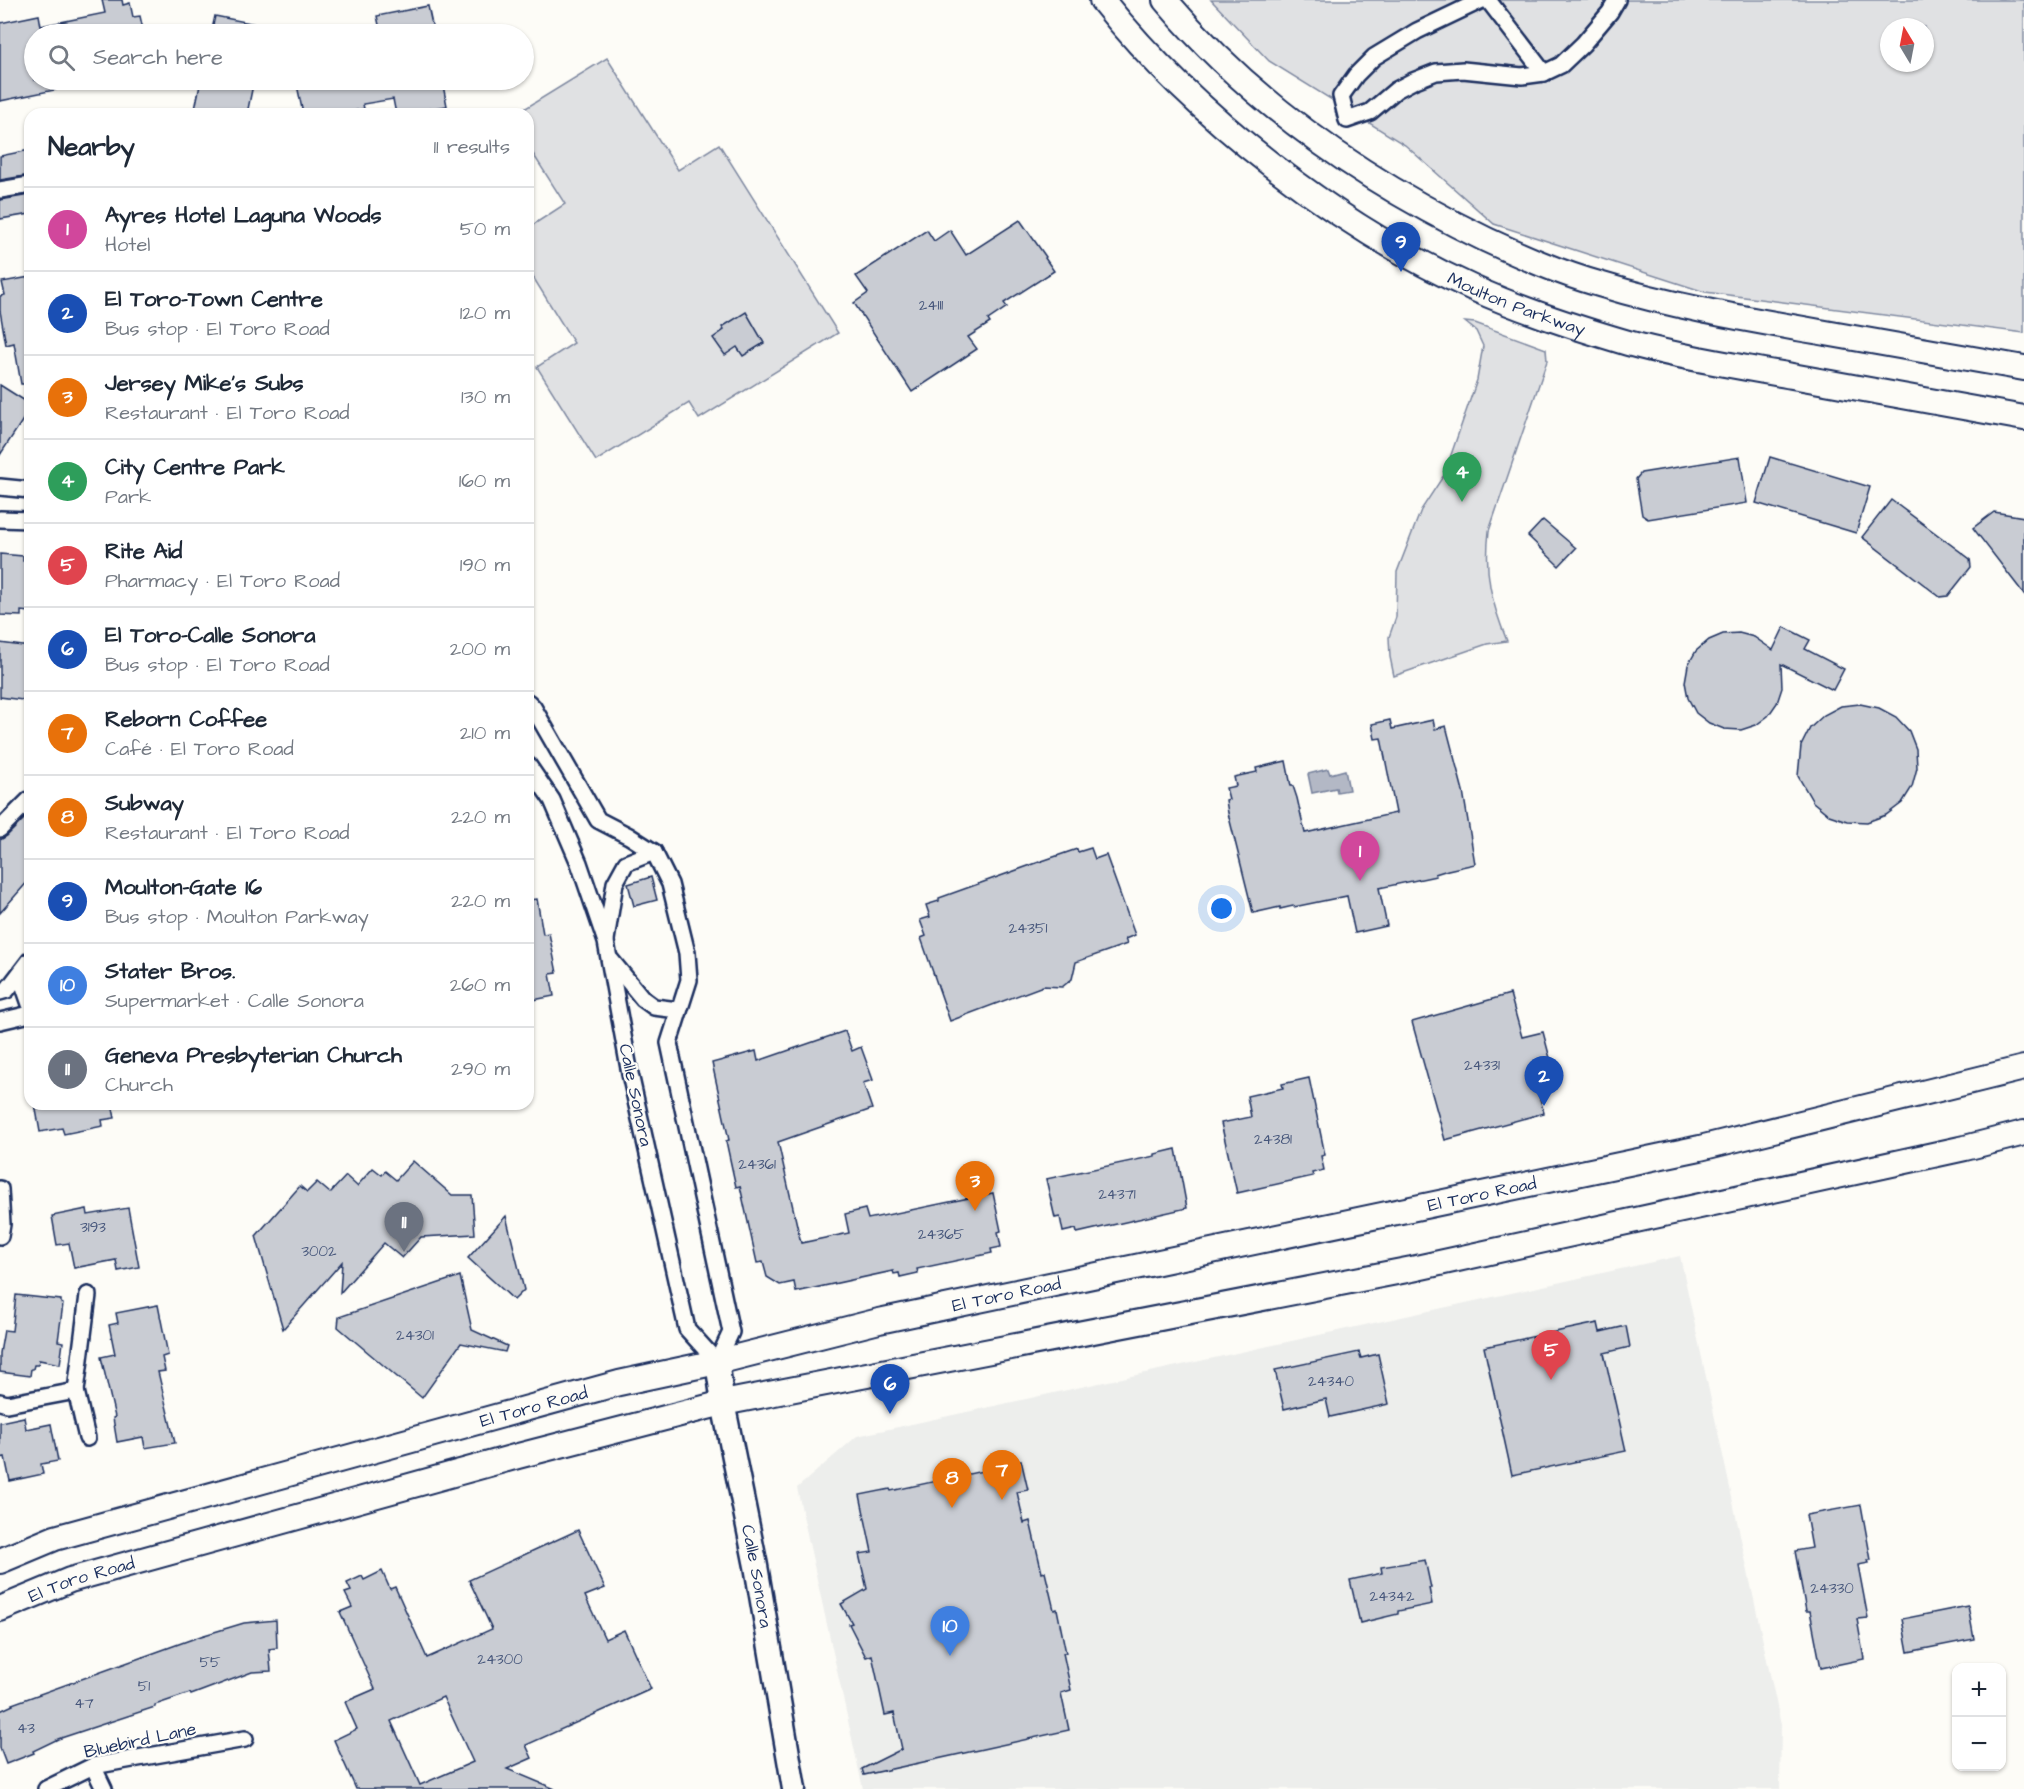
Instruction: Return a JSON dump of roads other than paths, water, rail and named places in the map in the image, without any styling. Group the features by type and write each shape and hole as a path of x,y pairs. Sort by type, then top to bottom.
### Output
{"main road":[{"name":"Moulton Parkway","path":"1102,0 1154,60 1258,154 1334,209 1396,248 1475,290 1553,319 1643,346 1734,366 2024,418"},
{"path":"1165,0 1219,57 1267,101 1330,149 1407,198 1454,224 1533,261 1598,284 1687,308 2024,368"},
{"name":"El Toro Road","path":"0,1561 55,1538 619,1383 717,1362 879,1321 1700,1148 2024,1068"},
{"name":"El Toro Road","path":"0,1609 70,1580 723,1403 1412,1269 1965,1148 2024,1133"}],"street":[{"path":"1488,0 1544,73"},
{"path":"1475,3 1417,30 1374,57 1356,75 1341,96 1347,120 1370,112 1396,90 1436,72 1463,70 1522,76 1544,73 1561,64 1583,44 1617,0"},
{"path":"0,190 24,186"},
{"path":"0,487 24,489"},
{"path":"0,519 24,520"},
{"path":"534,709 598,820 654,852 669,884 687,953 689,980 669,1043 731,1332 717,1362"},
{"name":"Calle Sonora","path":"534,774 552,800 579,863 606,942 630,1074 687,1329 717,1362 723,1403 756,1566 794,1789"},
{"path":"0,829 24,805"},
{"name":"Calle Sonora","path":"606,942 615,883 626,863 654,852"},
{"name":"Calle Sonora","path":"609,958 643,999 654,1007 678,1010"},
{"path":"0,992 8,990 24,969"},
{"path":"20,975 24,987"},
{"path":"0,1021 24,1015"},
{"path":"0,1189 2,1224 0,1236"},
{"path":"87,1438 75,1390 88,1295"},
{"path":"0,1402 7,1404 75,1390"},
{"name":"Bluebird Lane","path":"46,1789 93,1766 245,1739"},
{"path":"93,1766 104,1789"}],"place":[{"name":"Moulton-Gate 16","path":"1401,272"},
{"name":"City Centre Park","path":"1462,502"},
{"name":"Ayres Hotel Laguna Woods","path":"1360,881"},
{"name":"El Toro-Town Centre","path":"1544,1106"},
{"name":"Jersey Mike's Subs","path":"975,1211"},
{"name":"Geneva Presbyterian Church","path":"404,1252"},
{"name":"Rite Aid","path":"1551,1380"},
{"name":"El Toro-Calle Sonora","path":"890,1414"},
{"name":"Reborn Coffee","path":"1002,1500"},
{"name":"Subway","path":"952,1508"},
{"name":"Stater Bros.","path":"950,1656"}]}
